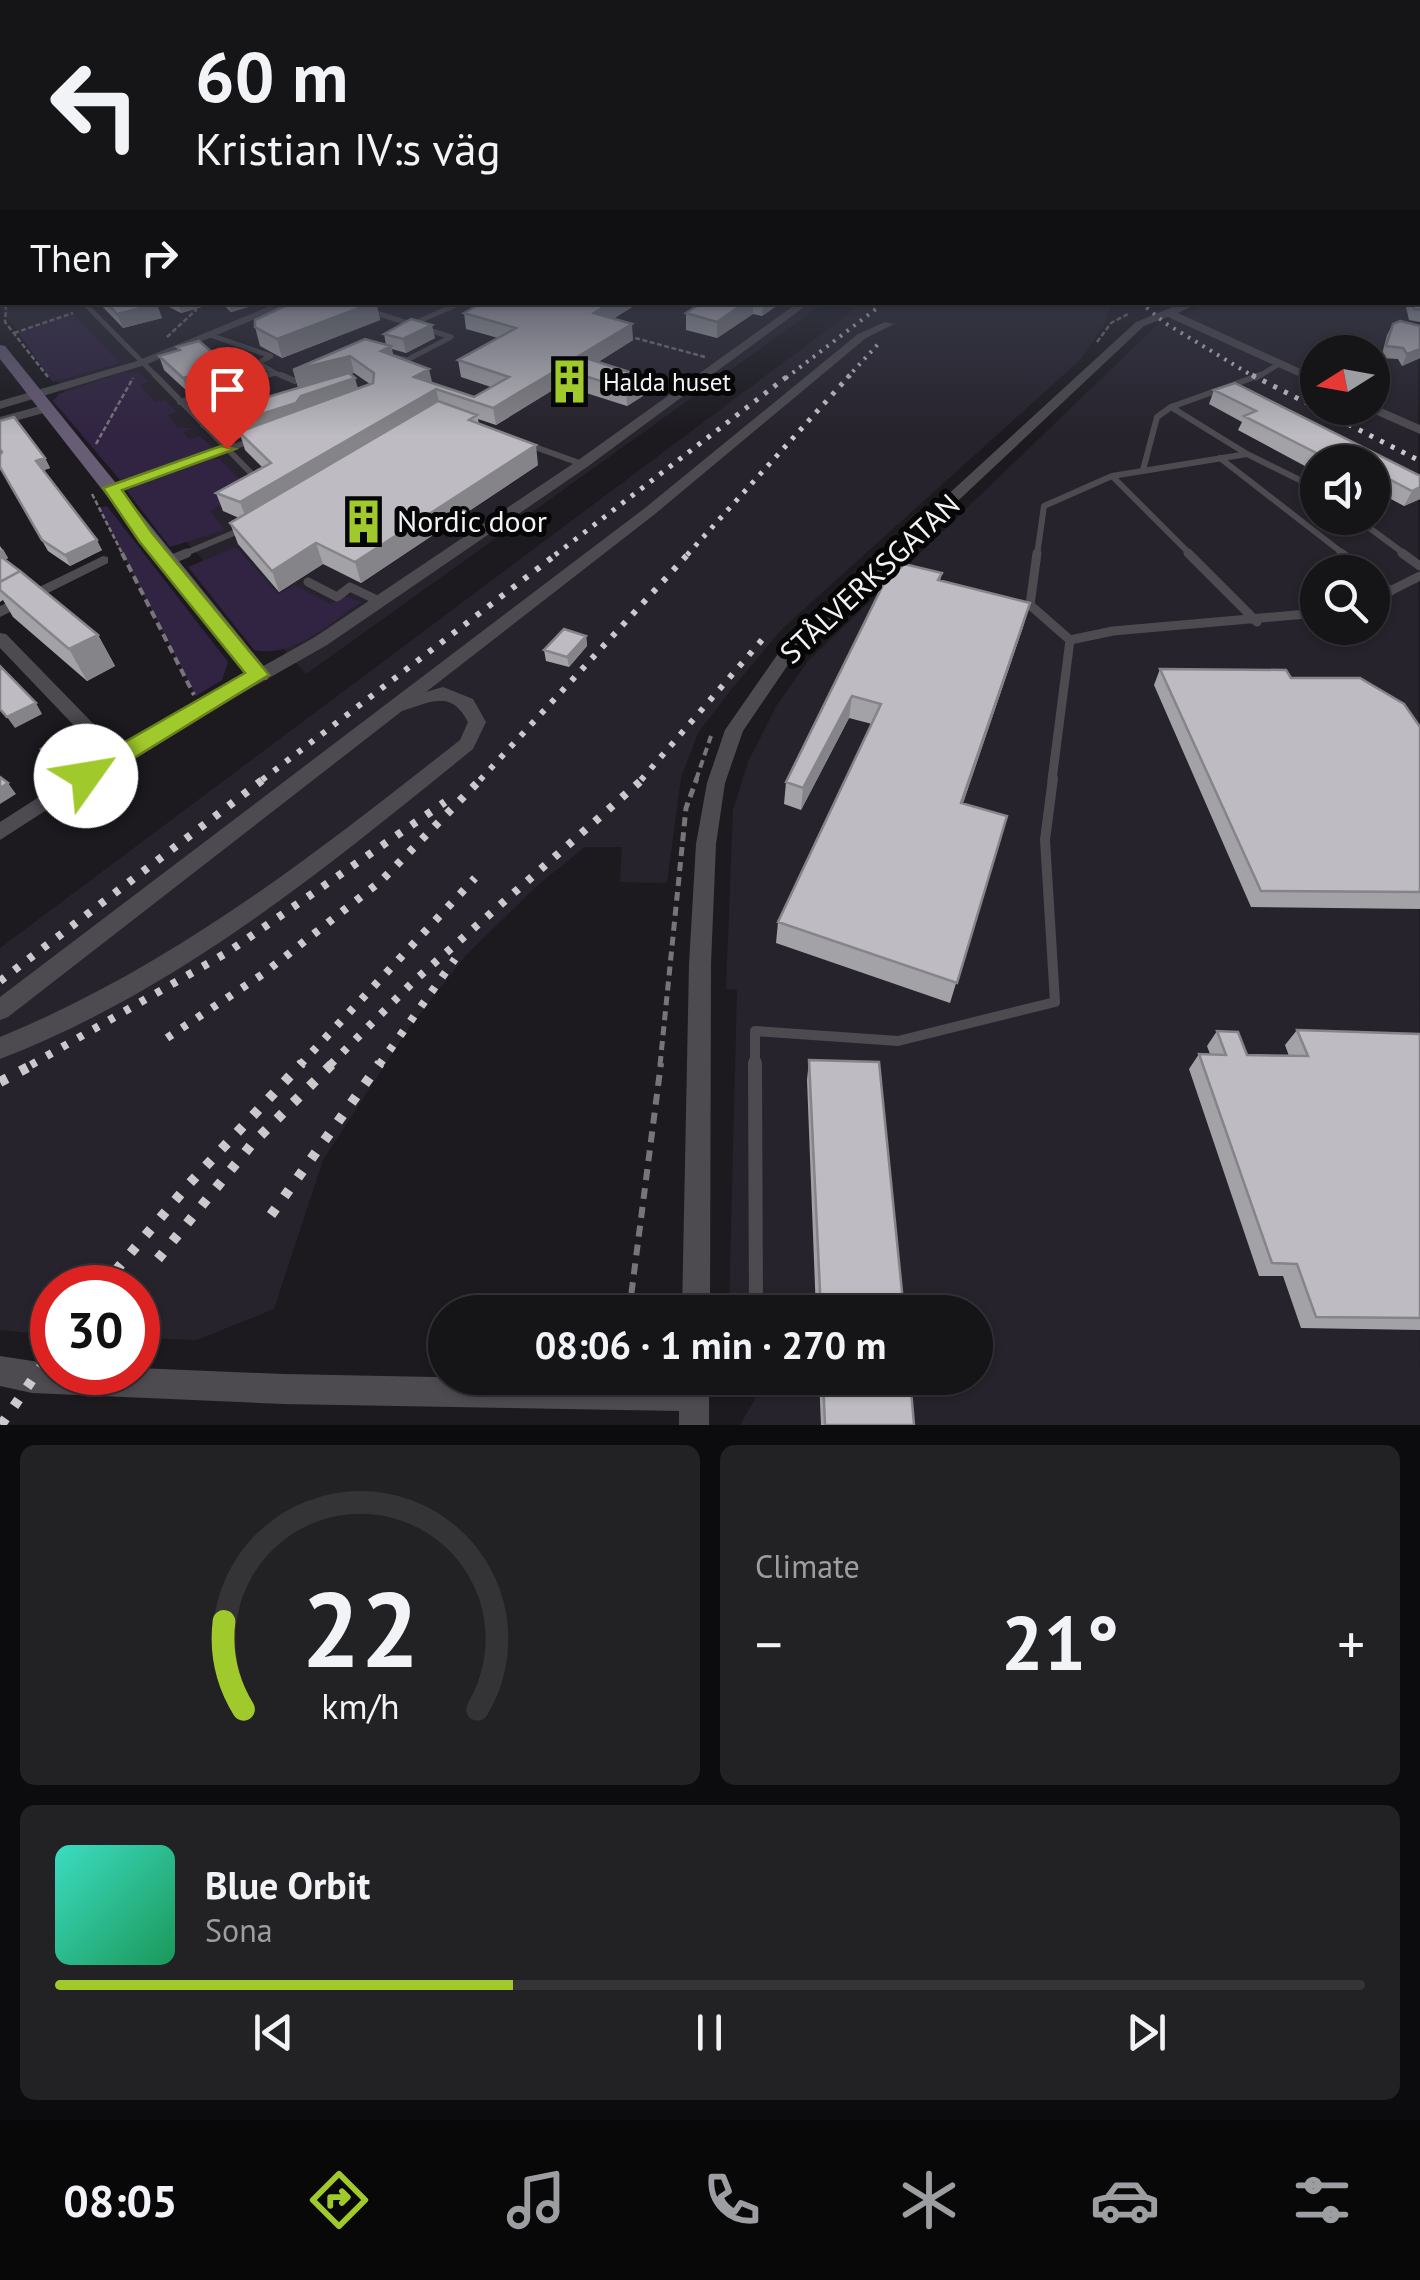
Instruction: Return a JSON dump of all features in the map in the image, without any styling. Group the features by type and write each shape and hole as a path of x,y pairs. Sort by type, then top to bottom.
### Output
{"street":[{"path":"0,421 42,401 56,389 141,363 283,305"},
{"path":"0,832 115,757 380,601 582,464 802,305"},
{"name":"STÅLVERKSGATAN","path":"696,1295 700,964 706,844 716,783 734,730 758,689 790,649 1140,324 1187,305"},
{"path":"1167,312 1300,374"},
{"path":"0,1010 650,511 862,336 889,324"},
{"path":"6,341 42,401 165,562 258,675"},
{"path":"0,404 42,401"},
{"path":"1390,416 1420,430"},
{"path":"0,612 102,560"},
{"path":"0,638 115,757"},
{"path":"0,1048 65,1024 282,892 467,744 476,722 467,703 443,693 392,708"},
{"path":"0,1371 32,1378 283,1390 428,1391"}],"lane":[{"path":"86,305 250,472"},
{"path":"397,332 456,305"},
{"path":"362,308 450,337 407,360 380,353"},
{"path":"212,336 271,356 258,363 295,381 312,372"},
{"path":"1143,470 1156,417 1171,408 1248,382 1279,364"},
{"path":"180,402 275,373"},
{"path":"1171,408 1247,454 1300,480"},
{"path":"203,425 241,414"},
{"path":"112,488 261,438"},
{"path":"511,438 582,464"},
{"path":"1070,640 1030,605 1044,506 1112,476 1247,454"},
{"path":"1220,458 1344,555"},
{"path":"1112,476 1257,622"},
{"path":"165,562 250,526"},
{"path":"1379,535 1420,566"},
{"path":"1390,592 1420,576"},
{"path":"308,582 336,596 350,587 380,601"},
{"path":"1070,640 1113,631 1300,616"},
{"path":"756,1295 755,1031 898,1041 1055,1002 1045,840 1070,640"}],"path":[{"path":"1,305 6,341"},
{"path":"1092,352 1110,322 1136,311"},
{"path":"6,341 72,313"},
{"path":"612,331 724,363"},
{"path":"1,336 56,389"},
{"path":"86,482 200,708"},
{"path":"631,1295 660,1080 686,808 703,751 717,725"}],"shaded area":[{"path":"821,305 306,674 142,493 0,308"},
{"path":"860,305 1110,305 1106,322 1080,360 783,628 734,686 698,733 681,778 667,883 620,882 622,847 585,847 538,885 466,955 409,1028 323,1160 274,1309 197,1340 160,1339 160,1265 30,1265 30,1333 0,1330 0,948"},
{"path":"1207,305 1418,305 1420,1425 740,1425 757,1395 993,1395 993,1295 729,1295 737,990 726,989 733,810 748,762 777,705 808,661 1158,324"},
{"path":"73,314 120,363 53,382 18,333"},
{"path":"124,372 140,373 148,382 140,385 155,402 165,400 177,412 168,415 178,428 193,428 183,432 189,439 200,436 213,449 120,480 53,401 59,394"},
{"path":"220,459 249,489 210,511 225,530 170,547 126,490"},
{"path":"107,506 228,662 222,680 196,696 99,508"},
{"path":"236,547 279,594 295,585 331,604 344,596 361,602 297,644 269,651 254,650 188,567"}],"building":[{"path":"109,305 153,305 117,314"},
{"path":"287,305 367,305 277,339 255,327 255,320"},
{"path":"478,305 607,305 594,313 632,324 579,356 645,377 626,389 560,368 493,408 436,389 240,502 216,493 271,463 239,432 373,383 374,373 350,356 293,370 365,339 391,346 381,351 429,369 414,377 474,397 509,377 458,360 516,328 464,313"},
{"path":"698,305 742,305 717,322 686,313"},
{"path":"411,319 432,325 403,339 384,334"},
{"path":"1400,321 1420,326 1420,349 1407,354 1403,348 1390,346 1393,324"},
{"path":"199,341 227,365 183,378 159,356 180,350 177,347"},
{"path":"349,373 355,378 301,396 296,403 230,424 217,412"},
{"path":"233,377 247,389 205,401 192,389"},
{"path":"1235,383 1300,416 1300,425 1319,425 1358,445 1301,445 1244,416 1256,411 1214,390"},
{"name":"Nordic door","path":"438,401 477,415 469,420 536,445 355,562 316,543 272,571 230,523"},
{"path":"14,417 45,458 36,461 97,540 65,555 42,540 0,467 0,421"},
{"path":"1390,461 1420,476 1420,487 1412,491 1390,479"},
{"path":"0,556 20,571 0,582"},
{"path":"904,564 942,573 938,580 1030,603 961,803 1007,816 957,983 778,922 881,704 852,696 803,788 786,782 883,585"},
{"path":"20,571 98,635 69,649 0,590 0,582"},
{"path":"564,629 586,636 567,657 544,650"},
{"path":"0,666 36,703 7,717 0,709"},
{"path":"1160,669 1286,670 1291,678 1360,678 1404,704 1420,727 1420,892 1261,891"},
{"path":"64,736 78,749 55,762 41,749"},
{"path":"1297,1030 1420,1034 1420,1318 1316,1317 1297,1264 1272,1263 1199,1054 1226,1055 1217,1031 1238,1032 1247,1055 1308,1056"},
{"path":"809,1060 879,1062 902,1295 820,1295"},
{"path":"824,1395 911,1395 914,1425 825,1425"}],"railway":[{"path":"786,378 881,305"},
{"path":"1144,305 1165,323 1256,378"},
{"path":"847,378 879,343"},
{"path":"555,555 789,375"},
{"path":"687,555 850,375"},
{"path":"1252,375 1420,461"},
{"path":"262,780 558,553"},
{"path":"480,780 689,553"},
{"path":"641,780 768,633"},
{"path":"0,981 265,778"},
{"path":"167,1038 263,974 381,881 482,778"},
{"path":"330,1065 414,981 644,778"},
{"path":"31,1065 228,952 445,802"},
{"path":"300,1065 475,878"},
{"path":"379,1065 455,959"},
{"path":"0,1082 36,1063"},
{"path":"120,1265 189,1184 302,1063"},
{"path":"158,1259 252,1144 333,1063"},
{"path":"271,1215 380,1063"},
{"path":"1,1425 30,1383"}],"place":[{"name":"Halda huset","path":"570,382"},
{"name":"Nordic door","path":"364,522"}],"route":[{"path":"86,776 258,675 145,537 112,488 227,449"}]}
